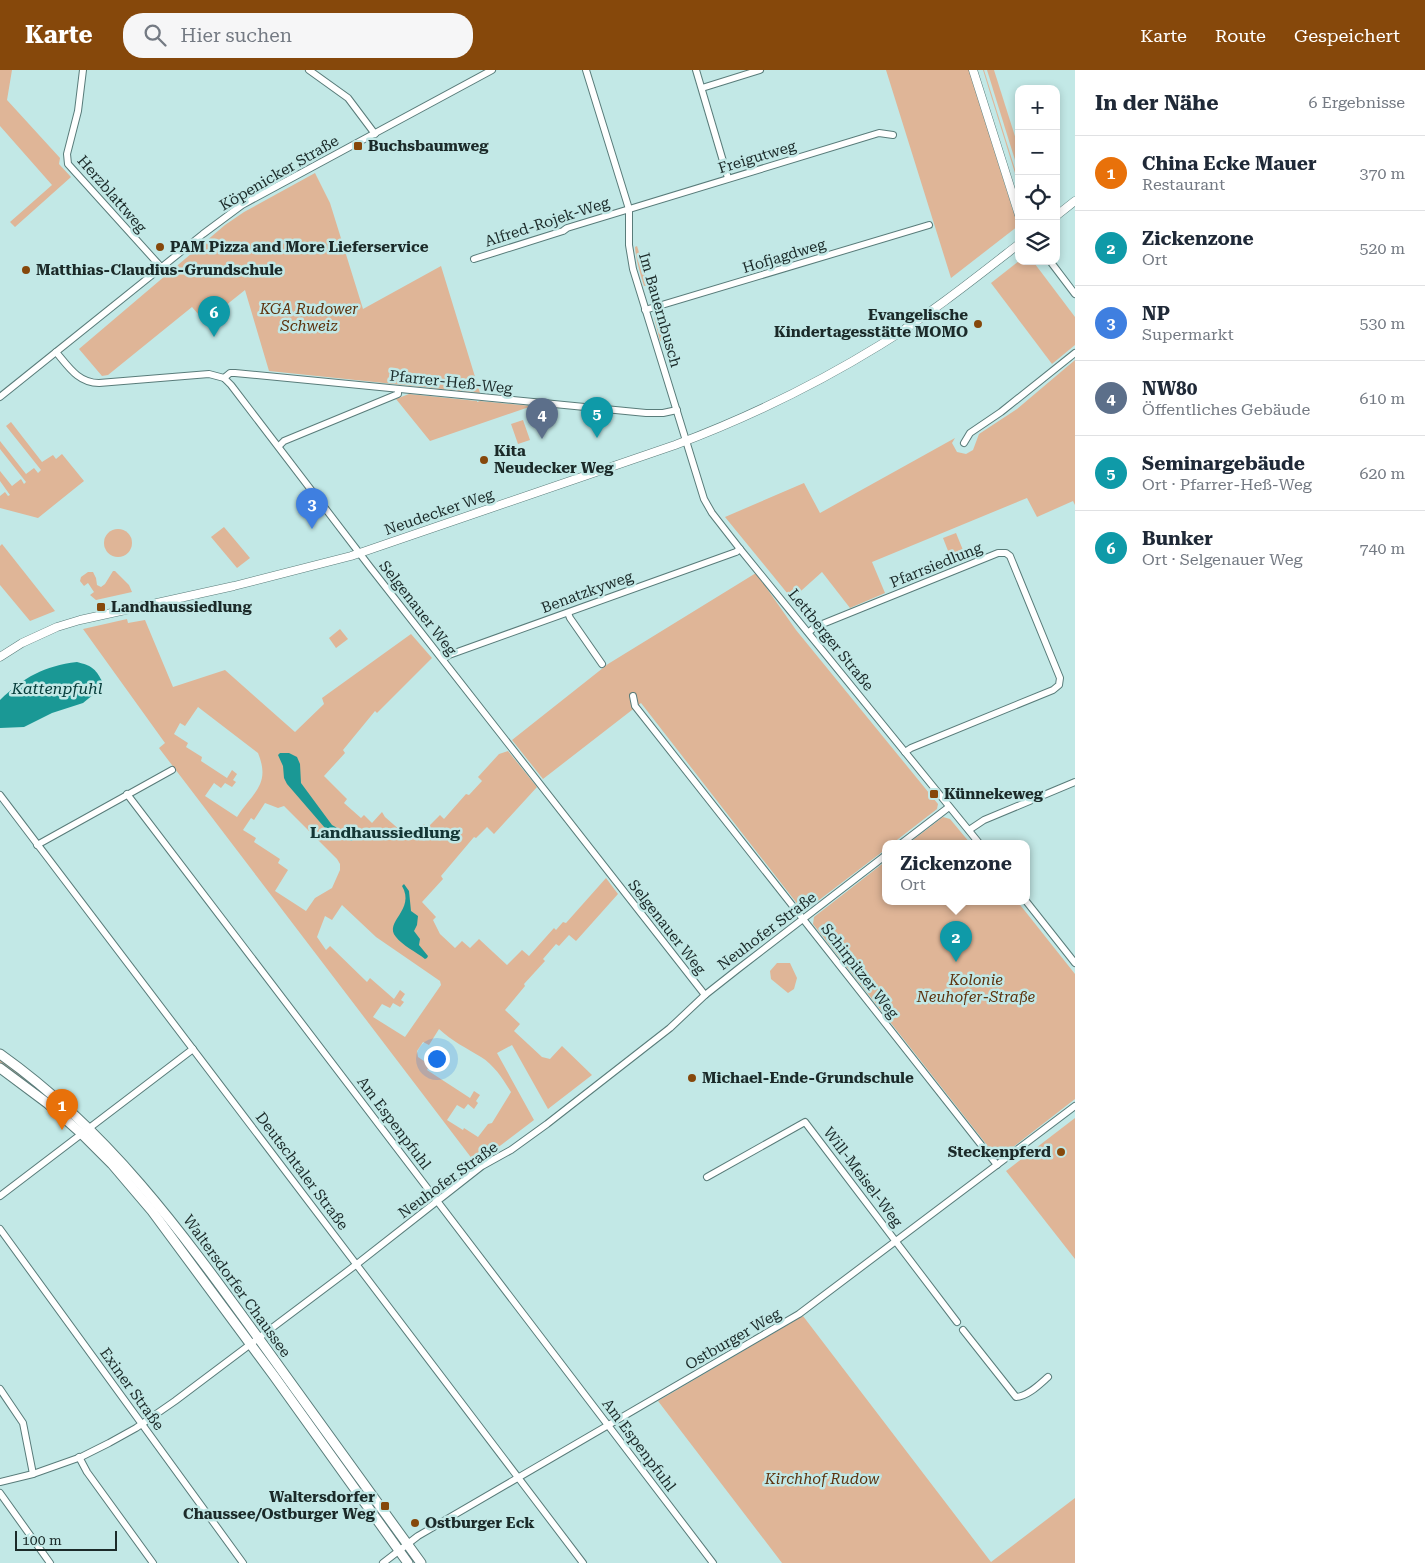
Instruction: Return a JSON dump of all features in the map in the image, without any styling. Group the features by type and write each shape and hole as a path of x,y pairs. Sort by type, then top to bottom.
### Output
{"main road":[{"name":"Waltersdorfer Chaussee","path":"0,1054 52,1094 85,1131"},
{"name":"Waltersdorfer Chaussee","path":"0,1068 85,1131 134,1175 161,1207 408,1563"},
{"name":"Waltersdorfer Chaussee","path":"254,1341 421,1563"}],"street":[{"name":"Herzblattweg","path":"83,70 78,111 67,154 68,164 161,268"},
{"path":"309,70 348,98 375,134"},
{"name":"Köpenicker Straße","path":"0,397 242,205 492,70"},
{"name":"Im Bauernbusch","path":"586,70 629,209 630,258 686,440"},
{"path":"696,70 728,178"},
{"path":"702,88 760,70"},
{"path":"974,70 1015,202"},
{"name":"Freigutweg","path":"629,209 879,133 893,135"},
{"path":"1060,213 1075,201"},
{"name":"Alfred-Rojek-Weg","path":"474,259 629,209"},
{"name":"Hofjagdweg","path":"645,310 929,225"},
{"name":"Neudecker Weg","path":"0,657 45,631 80,620 234,586 360,554 686,440 731,422 798,392 882,344 932,310 1015,247"},
{"path":"1053,265 1075,294"},
{"path":"56,352 76,375 86,382 209,374 224,378"},
{"path":"964,443 970,432 1001,412 1075,353"},
{"name":"Pfarrer-Heß-Weg","path":"224,378 230,373 235,373 646,413 663,413 677,410"},
{"name":"Selgenauer Weg","path":"224,378 705,995"},
{"path":"278,446 284,441 398,394 398,389"},
{"name":"Lettberger Straße","path":"686,440 704,499 712,513 977,840"},
{"name":"Benatzkyweg","path":"443,659 449,655 740,549"},
{"name":"Pfarrsiedlung","path":"809,632 815,627 998,553 1006,553 1010,556 1060,678 1060,685 1053,690 920,744 905,752"},
{"path":"568,613 602,664"},
{"name":"Schirpitzer Weg","path":"633,696 635,706 997,1165"},
{"path":"37,845 172,770"},
{"path":"969,830 984,820 1075,782"},
{"name":"Am Espenpfuhl","path":"127,794 713,1563"},
{"name":"Deutschtaler Straße","path":"0,796 583,1563"},
{"path":"906,840 949,806"},
{"name":"Neuhofer Straße","path":"0,1482 33,1474 79,1457 109,1443 142,1424 356,1264 482,1166 511,1150 552,1120 670,1028 705,995 882,859"},
{"path":"1029,905 1075,964"},
{"path":"0,1196 193,1049"},
{"name":"Ostburger Weg","path":"383,1563 407,1544 799,1314 1075,1106"},
{"name":"Will-Meisel-Weg","path":"707,1177 805,1122 896,1241"},
{"name":"Exiner Straße","path":"0,1229 243,1563"},
{"path":"896,1241 956,1322"},
{"path":"963,1330 1016,1397 1029,1392 1048,1376"},
{"path":"0,1389 23,1423 33,1474"},
{"path":"79,1457 87,1472 153,1563"},
{"path":"0,1493 50,1563"}],"green space":[{"path":"0,70 12,70 7,100 60,158 59,164 71,177 15,227 10,222 52,185 0,126"},
{"path":"886,70 969,70 1015,216 1015,228 951,278"},
{"path":"983,70 1015,169 1015,173"},
{"path":"987,70 994,70 1015,136 1015,160"},
{"name":"KGA Rudower Schweiz","path":"315,173 330,203 363,309 441,266 480,393 269,371 245,290 205,322 192,307 108,375 102,376 79,349 225,225 244,212"},
{"path":"637,246 649,285 644,286 636,257 635,247"},
{"path":"1015,264 1036,265 1075,317 1075,345 1052,364 991,283"},
{"path":"659,316 665,340 660,341 654,317"},
{"path":"1075,360 1075,505 1073,501 1037,517 1027,498 872,562 885,593 850,608 822,572 792,599 725,517 804,483 820,513 955,438 952,443 957,452 966,454 973,450 979,434 1017,409"},
{"path":"409,394 532,406 430,441 396,399"},
{"path":"523,420 530,440 518,444 511,424"},
{"path":"11,422 42,462 53,455 56,459 62,454 84,481 38,518 0,508 0,496 5,492 8,496 10,495 0,481 0,471 12,486 21,479 24,484 26,482 0,449 0,441 26,474 34,468 38,473 41,470 6,426"},
{"path":"224,527 250,558 237,568 211,537"},
{"path":"118,529 128,533 132,543 128,553 118,557 108,553 104,543 108,533"},
{"path":"956,533 965,555 952,561 943,538"},
{"path":"2,544 55,611 30,621 0,585 0,546"},
{"path":"113,571 129,585 132,592 96,600 90,595 94,592 88,583 84,586 80,581 81,577 88,572 93,572 97,585 101,587"},
{"path":"756,573 796,630 938,804 937,809 897,840 882,840 882,852 806,910 802,910 641,703 543,779 512,740 608,664"},
{"path":"127,619 128,623 145,620 173,687 225,670 295,732 324,704 322,698 411,634 432,658 377,713 375,711 343,750 345,753 324,776 347,799 344,803 361,818 364,815 372,823 382,812 385,817 409,838 424,824 428,827 440,815 444,819 466,794 469,795 482,781 478,777 499,754 508,751 537,787 494,834 487,827 476,838 474,837 441,876 443,879 422,902 436,917 433,920 440,934 455,948 462,941 470,948 479,939 507,965 522,950 529,956 554,928 556,930 563,922 566,923 606,878 618,894 576,941 569,935 559,946 556,944 543,959 545,961 524,984 525,986 505,1010 520,1024 514,1031 542,1057 550,1059 562,1046 592,1075 548,1109 512,1045 497,1053 534,1120 476,1164 159,748 165,743 83,629","holes":["198,707 258,753 262,773 261,781 237,817 205,796 214,783 221,788 225,783 232,787 236,782 233,780 237,774 232,770 227,778 201,761 202,757 186,747 188,743 174,734 180,723 185,726","265,803 278,808 284,806 340,864 340,870 332,888 315,898 306,911 275,891 288,870 278,863 280,859 254,842 256,838 243,830 251,818 254,820","342,905 376,937 440,981 441,985 405,1037 373,1017 382,1004 390,1008 393,1003 400,1007 404,1002 401,1000 405,994 400,990 394,999 370,978 367,982 330,946 326,950 317,937 325,916 332,920","439,1029 490,1064 511,1092 492,1123 488,1124 478,1137 447,1120 457,1105 464,1109 468,1104 474,1109 480,1095 474,1091 470,1098 427,1070 430,1065 418,1057 417,1051 423,1042 429,1045"]},
{"path":"340,629 348,639 336,648 329,638"},
{"path":"943,817 950,819 968,840 913,840"},
{"name":"Kolonie Neuhofer-Straße","path":"882,864 882,905 1020,905 1075,974 1075,1099 1004,1154 994,1154 813,924 814,917"},
{"path":"777,963 790,963 797,978 794,989 788,993 771,979 770,971"},
{"path":"0,1058 33,1082 78,1122 76,1123 0,1064"},
{"path":"1075,1118 1075,1259 1006,1171"},
{"path":"94,1137 144,1191 250,1332 247,1334 169,1227"},
{"name":"Kirchhof Rudow","path":"803,1316 991,1562 1075,1498 1075,1563 782,1563 658,1401"}],"water":[{"name":"Kattenpfuhl","path":"77,662 92,668 102,681 94,694 83,703 52,713 24,727 0,728 0,700 9,692 26,679 44,670 54,666"},
{"path":"280,753 289,753 297,757 300,764 301,783 332,825 353,837 352,841 325,828 287,784 284,778 283,766 278,755"},
{"path":"404,884 409,891 411,911 418,916 414,931 420,939 419,945 428,956 425,959 402,943 393,931 393,926 405,902 402,886"}],"place":[{"name":"Buchsbaumweg","path":"358,146"},
{"name":"PAM Pizza and More Lieferservice","path":"160,247"},
{"name":"Matthias-Claudius-Grundschule","path":"26,270"},
{"name":"Evangelische Kindertagesstätte MOMO","path":"978,324"},
{"name":"Bunker","path":"214,337"},
{"name":"Seminargebäude","path":"597,438"},
{"name":"NW80","path":"542,439"},
{"name":"Kita Neudecker Weg","path":"484,460"},
{"name":"NP","path":"312,529"},
{"name":"Landhaussiedlung","path":"101,607"},
{"name":"Künnekeweg","path":"934,794"},
{"name":"Zickenzone","path":"956,962"},
{"name":"Michael-Ende-Grundschule","path":"692,1078"},
{"name":"China Ecke Mauer","path":"62,1130"},
{"name":"Steckenpferd","path":"1061,1152"},
{"name":"Waltersdorfer Chaussee/Ostburger Weg","path":"385,1506"},
{"name":"Ostburger Eck","path":"415,1523"}],"district":[{"name":"Landhaussiedlung","path":"385,832"}]}
